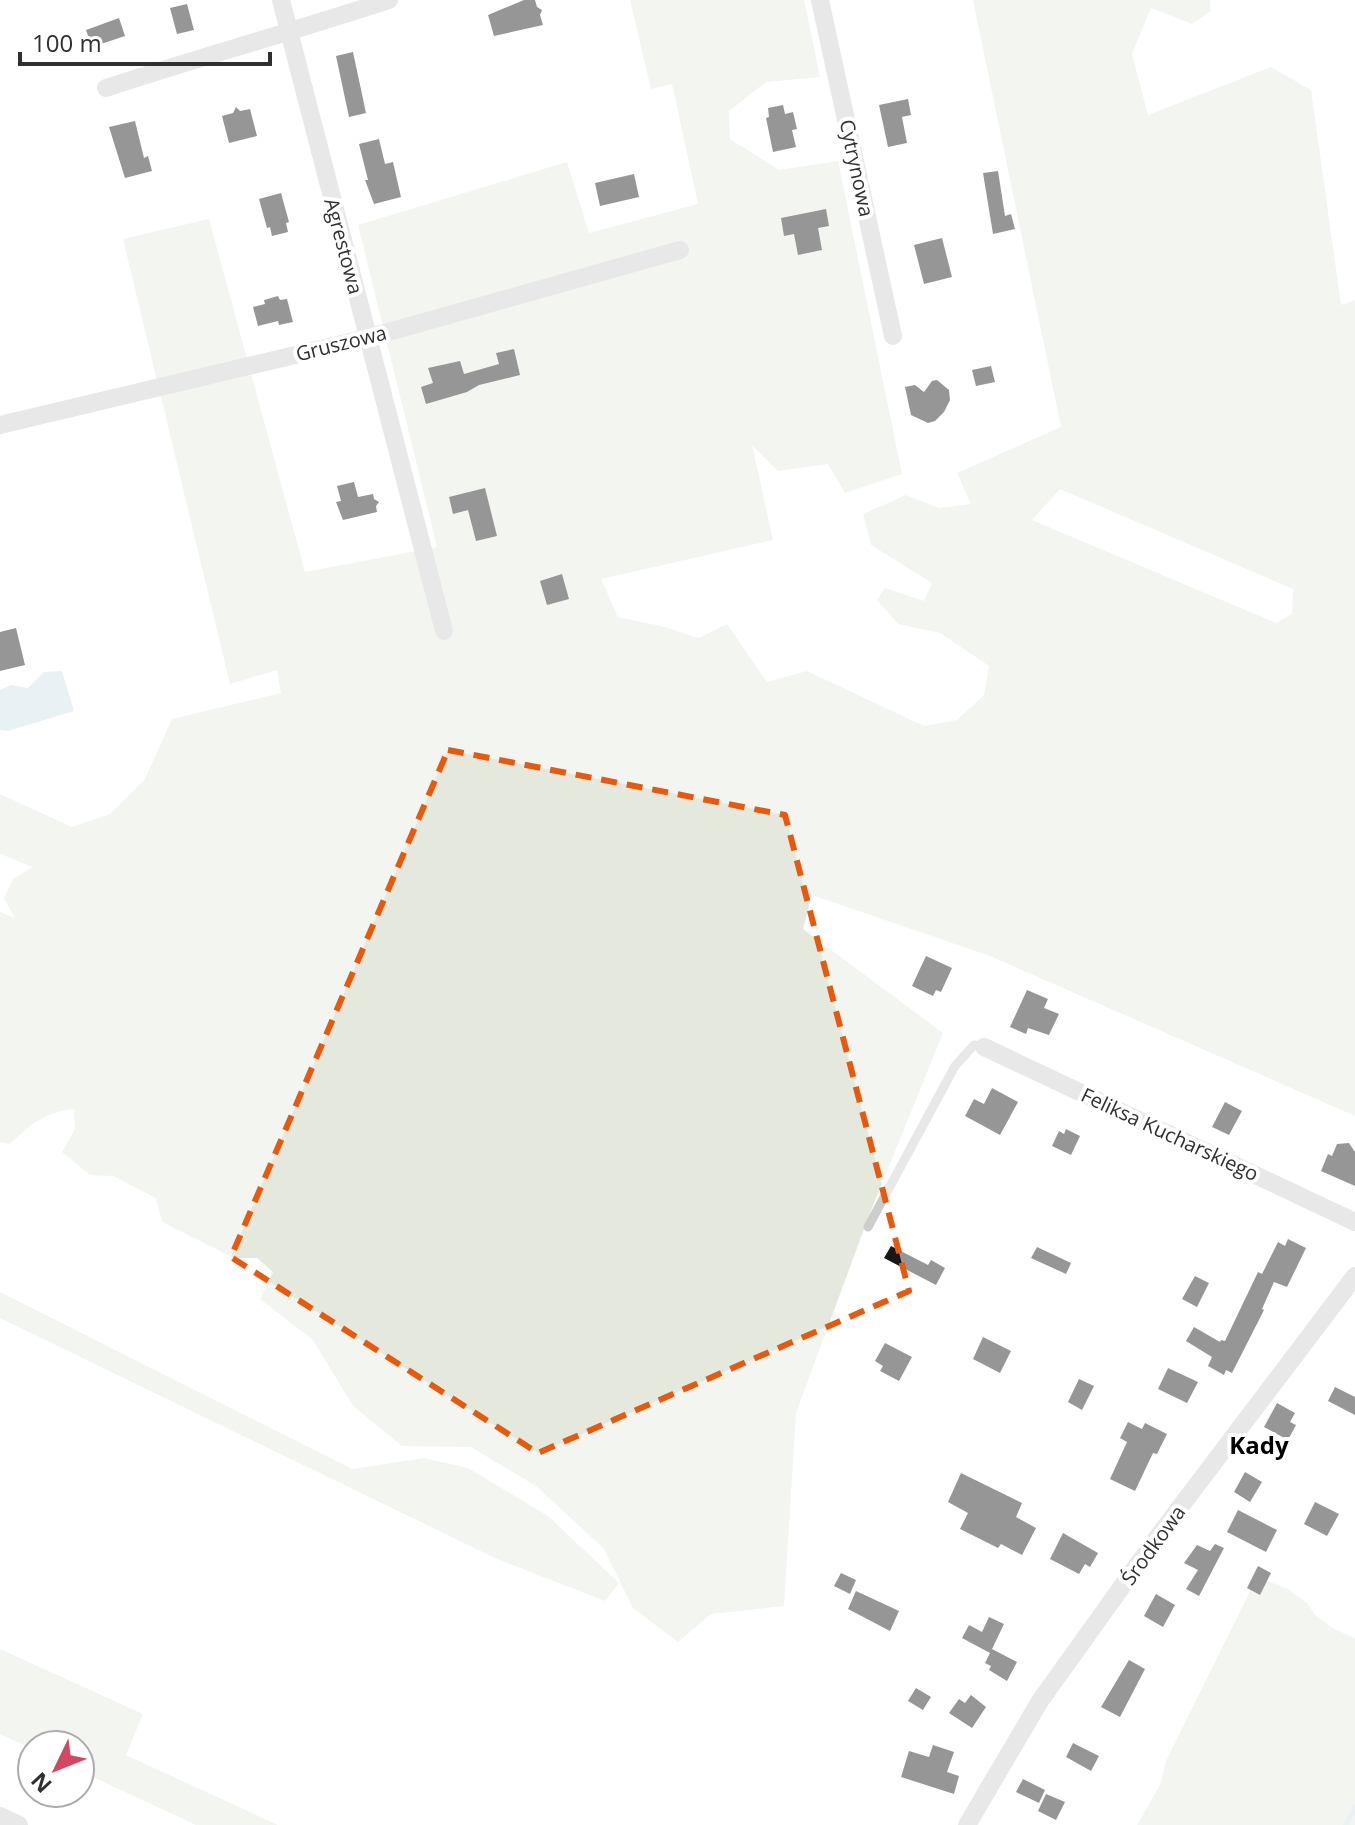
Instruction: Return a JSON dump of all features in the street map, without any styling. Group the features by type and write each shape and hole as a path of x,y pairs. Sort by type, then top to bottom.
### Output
{"street":[{"name":"Agrestowa","path":"281,0 444,631"},
{"path":"106,88 389,0"},
{"name":"Cytrynowa","path":"820,0 893,336"},
{"name":"Gruszowa","path":"0,425 367,338 680,250"},
{"name":"Feliksa Kucharskiego","path":"984,1047 1355,1222"},
{"name":"Środkowa","path":"967,1825 1040,1701 1156,1539 1355,1276"},
{"path":"0,1816 19,1825"}],"lane":[{"path":"868,1227 955,1066 974,1045 984,1047"}],"highlighted area":[{"path":"448,750 785,815 909,1291 538,1453 231,1257"}],"shaded area":[{"path":"630,0 804,0 820,77 766,82 729,111 730,139 779,170 838,161 902,474 845,493 828,464 778,471 752,445 773,540 601,579 618,617 699,638 727,624 767,682 807,671 924,726 957,720 984,695 989,666 940,633 898,624 877,600 885,588 924,601 932,583 871,545 863,514 906,495 939,508 971,504 957,473 1061,427 973,0 1210,0 1211,11 1192,24 1151,8 1132,54 1148,115 1271,67 1311,90 1341,305 1355,300 1355,1116 990,956 812,895 803,929 943,1033 870,1213 796,1413 784,1606 711,1614 678,1642 633,1608 604,1549 536,1486 471,1447 402,1446 353,1406 313,1340 260,1299 273,1272 257,1258 234,1258 162,1222 156,1198 113,1176 90,1175 62,1152 75,1129 74,1109 39,1120 10,1144 0,1142 0,912 15,918 4,898 13,879 33,867 0,854 0,794 72,827 110,814 145,779 172,719 281,693 277,670 230,684 123,239 209,219 305,572 437,547 358,225 567,162 589,233 698,204 672,84 651,89","holes":["1060,489 1293,589 1292,614 1276,623 1032,520"]},
{"path":"62,671 74,711 8,731 0,730 0,690 11,685 28,688 44,672"},
{"path":"0,1292 352,1469 424,1458 468,1468 548,1516 619,1583 605,1601 497,1559 0,1318"},
{"path":"1257,1577 1288,1589 1334,1629 1355,1638 1355,1825 1137,1825 1160,1785 1166,1761"},
{"path":"0,1649 143,1714 126,1755 278,1825 196,1825 96,1778 96,1729 16,1729 16,1742 0,1734"}],"building":[{"path":"524,0 535,0 542,10 543,25 494,36 488,15"},
{"path":"187,4 194,30 177,34 170,8"},
{"path":"119,18 125,36 92,47 86,30"},
{"path":"353,52 366,113 349,117 336,56"},
{"path":"908,99 911,115 902,117 907,143 888,147 879,105"},
{"path":"783,105 785,114 793,112 797,129 792,130 796,147 773,152 766,118 769,117 768,108"},
{"path":"236,107 240,111 250,109 257,136 229,143 222,116 233,113"},
{"path":"135,121 144,158 148,156 152,171 125,178 109,127"},
{"path":"379,139 385,164 393,162 401,197 374,204 365,180 368,180 359,144"},
{"path":"998,171 1005,216 1011,214 1015,229 993,234 983,173"},
{"path":"634,174 639,197 600,206 595,183"},
{"path":"281,193 289,222 286,223 288,232 272,236 259,199"},
{"path":"826,209 829,226 818,228 822,250 798,255 794,234 784,236 781,218"},
{"path":"942,238 952,277 924,284 914,245"},
{"path":"278,296 280,300 287,299 293,322 279,325 278,321 258,326 253,307"},
{"path":"514,349 520,375 479,385 467,392 426,404 421,387 433,383 428,368 460,361 464,374 499,364 496,353"},
{"path":"991,366 995,382 976,386 972,370"},
{"path":"937,380 949,390 950,400 944,412 928,423 911,415 905,387 915,385 924,392 932,381"},
{"path":"354,482 358,497 373,494 379,502 377,512 343,520 336,502 341,501 337,486"},
{"path":"485,488 497,536 476,541 468,510 453,514 449,497"},
{"path":"562,574 569,599 547,605 540,581"},
{"path":"16,628 25,665 0,671 0,632"},
{"path":"926,956 952,968 941,992 936,990 933,996 912,986"},
{"path":"1027,990 1048,999 1044,1008 1059,1014 1049,1035 1028,1028 1026,1034 1010,1027"},
{"path":"992,1088 1018,1102 1000,1135 965,1116 974,1099 984,1104"},
{"path":"1225,1102 1242,1111 1229,1135 1212,1127"},
{"path":"1066,1129 1080,1136 1071,1155 1052,1146 1059,1131 1064,1134"},
{"path":"1349,1143 1355,1152 1355,1186 1321,1171 1328,1154 1332,1156 1337,1144"},
{"path":"1288,1239 1306,1248 1287,1287 1274,1282 1264,1310 1232,1373 1226,1370 1224,1375 1208,1366 1212,1357 1186,1341 1194,1327 1220,1342 1225,1341 1258,1272 1262,1274 1278,1242 1285,1246"},
{"path":"891,1246 928,1265 931,1260 945,1268 936,1285 884,1258"},
{"path":"1037,1247 1071,1263 1066,1274 1031,1258"},
{"path":"1195,1276 1209,1283 1197,1307 1182,1299"},
{"path":"983,1337 1011,1351 1000,1373 973,1359"},
{"path":"885,1343 912,1357 899,1381 880,1371 883,1366 875,1361"},
{"path":"1168,1368 1198,1382 1187,1403 1158,1389"},
{"path":"1079,1379 1094,1386 1082,1410 1068,1402"},
{"path":"1335,1387 1355,1397 1355,1415 1328,1401"},
{"path":"1277,1403 1295,1413 1290,1422 1296,1425 1288,1440 1264,1427"},
{"path":"1128,1422 1142,1429 1145,1423 1167,1434 1157,1454 1153,1453 1135,1491 1110,1479 1127,1442 1120,1438"},
{"path":"1245,1472 1262,1482 1250,1502 1234,1492"},
{"path":"961,1473 1022,1503 1016,1517 1036,1528 1022,1555 1001,1544 998,1548 960,1529 968,1513 948,1502"},
{"path":"1315,1502 1339,1514 1327,1536 1304,1524"},
{"path":"1238,1510 1277,1530 1266,1552 1227,1532"},
{"path":"1063,1533 1098,1553 1090,1567 1085,1564 1079,1574 1050,1559"},
{"path":"1215,1544 1224,1548 1199,1596 1186,1589 1198,1570 1184,1563 1197,1545 1210,1551"},
{"path":"1258,1566 1271,1573 1260,1595 1247,1588"},
{"path":"841,1573 856,1580 850,1594 834,1586"},
{"path":"856,1591 899,1611 890,1631 848,1609"},
{"path":"1156,1594 1175,1605 1163,1627 1144,1616"},
{"path":"989,1617 1004,1624 992,1649 1017,1662 1007,1681 989,1670 991,1666 985,1663 990,1653 962,1638 969,1625 982,1632"},
{"path":"1129,1660 1145,1669 1120,1717 1101,1707"},
{"path":"916,1688 931,1697 923,1710 908,1701"},
{"path":"971,1695 986,1707 972,1728 949,1713 959,1699 965,1703"},
{"path":"1073,1743 1099,1756 1091,1771 1066,1757"},
{"path":"933,1745 954,1752 947,1772 959,1776 954,1794 901,1777 909,1751 929,1757"},
{"path":"1023,1779 1045,1790 1039,1803 1016,1792"},
{"path":"1046,1794 1065,1802 1056,1820 1038,1811"}],"waterway":[{"path":"1346,1825 1355,1807"}],"district":[{"name":"Kady","path":"1259,1444"}]}
